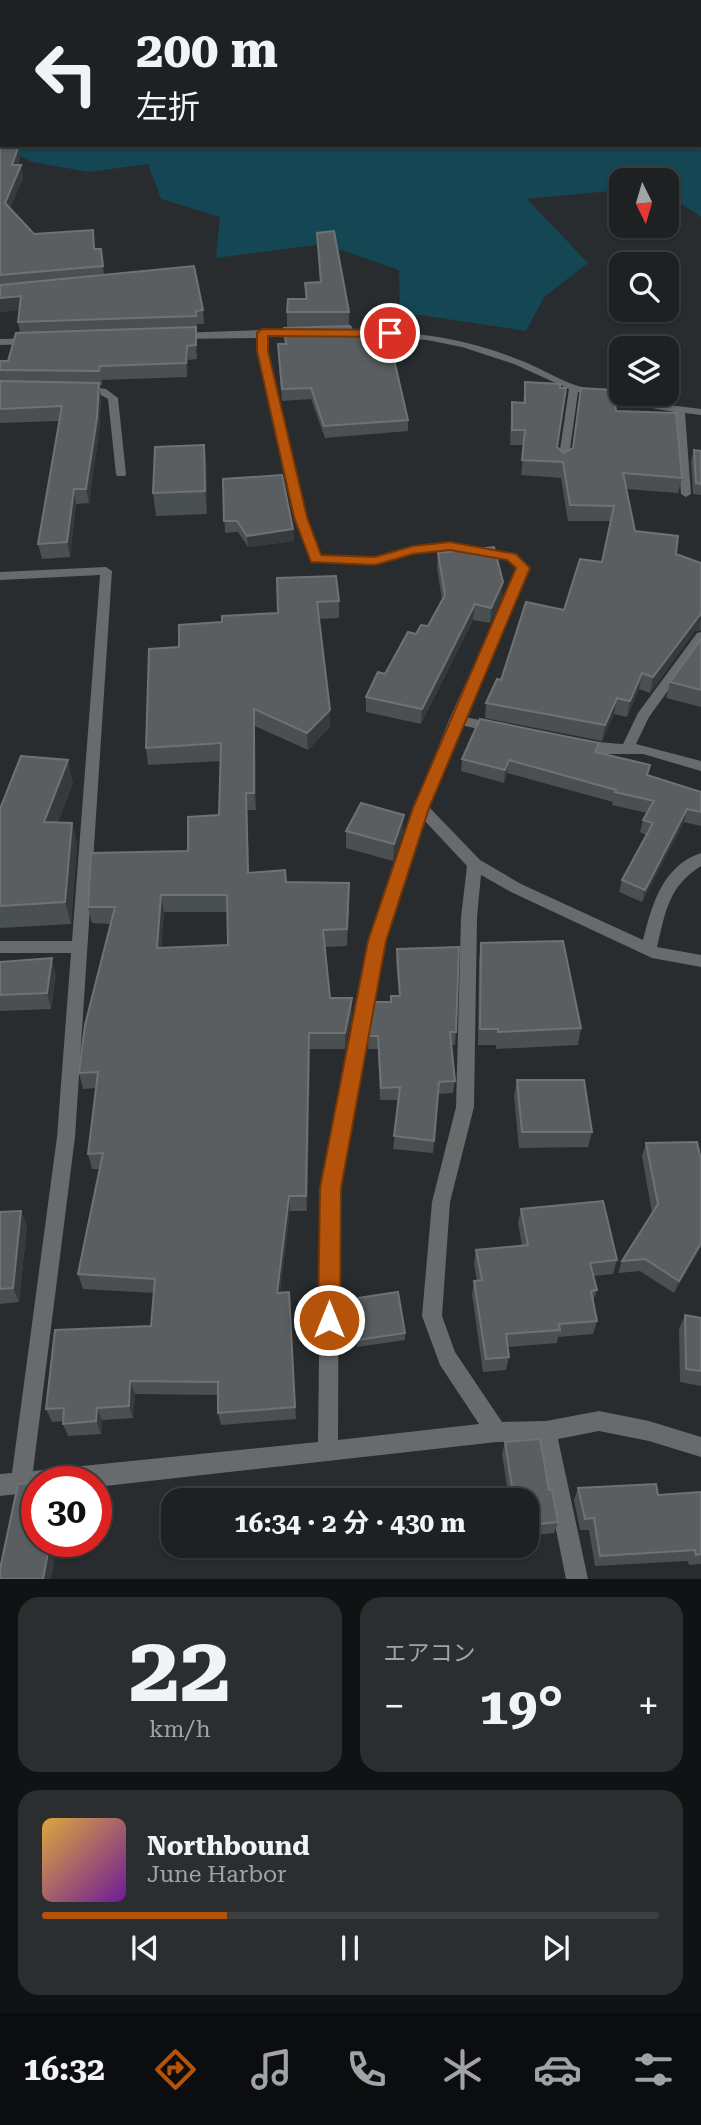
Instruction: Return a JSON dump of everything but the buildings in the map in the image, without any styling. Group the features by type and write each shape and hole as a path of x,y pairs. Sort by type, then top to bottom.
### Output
{"street":[{"path":"262,333 263,351 301,517 315,559 375,561 413,550 450,546 512,557 523,568 456,720 421,808 377,941 330,1188 328,1451"},
{"path":"165,337 315,334"},
{"path":"365,334 422,336 457,342 515,361 574,388 701,412"},
{"path":"0,342 41,341"},
{"path":"563,463 574,388"},
{"path":"71,389 102,391 113,398 121,474"},
{"path":"680,410 686,494"},
{"path":"0,576 106,571 66,1137 10,1484 497,1432 547,1431 599,1421 649,1431 701,1447"},
{"path":"627,749 643,716 701,636"},
{"path":"456,720 510,730"},
{"path":"563,741 603,749 643,749 701,766"},
{"path":"421,808 475,864 516,888 658,954 701,961"},
{"path":"649,949 664,890 682,870 701,859"},
{"path":"475,864 469,917 465,1107 441,1202 432,1316 447,1358 497,1432"},
{"path":"0,947 79,947"},
{"path":"547,1431 577,1579"}],"shaded area":[{"path":"4,147 701,147 701,217 679,202 679,168 609,168 609,191 527,199 588,263 544,297 526,331 400,312 399,270 324,244 216,258 220,217 161,199 148,164 89,172 32,162"}],"route":[{"path":"329,1320 330,1188 377,941 421,808 456,720 523,568 512,557 450,546 413,550 375,561 315,559 301,517 263,351 262,333 390,333"}]}
